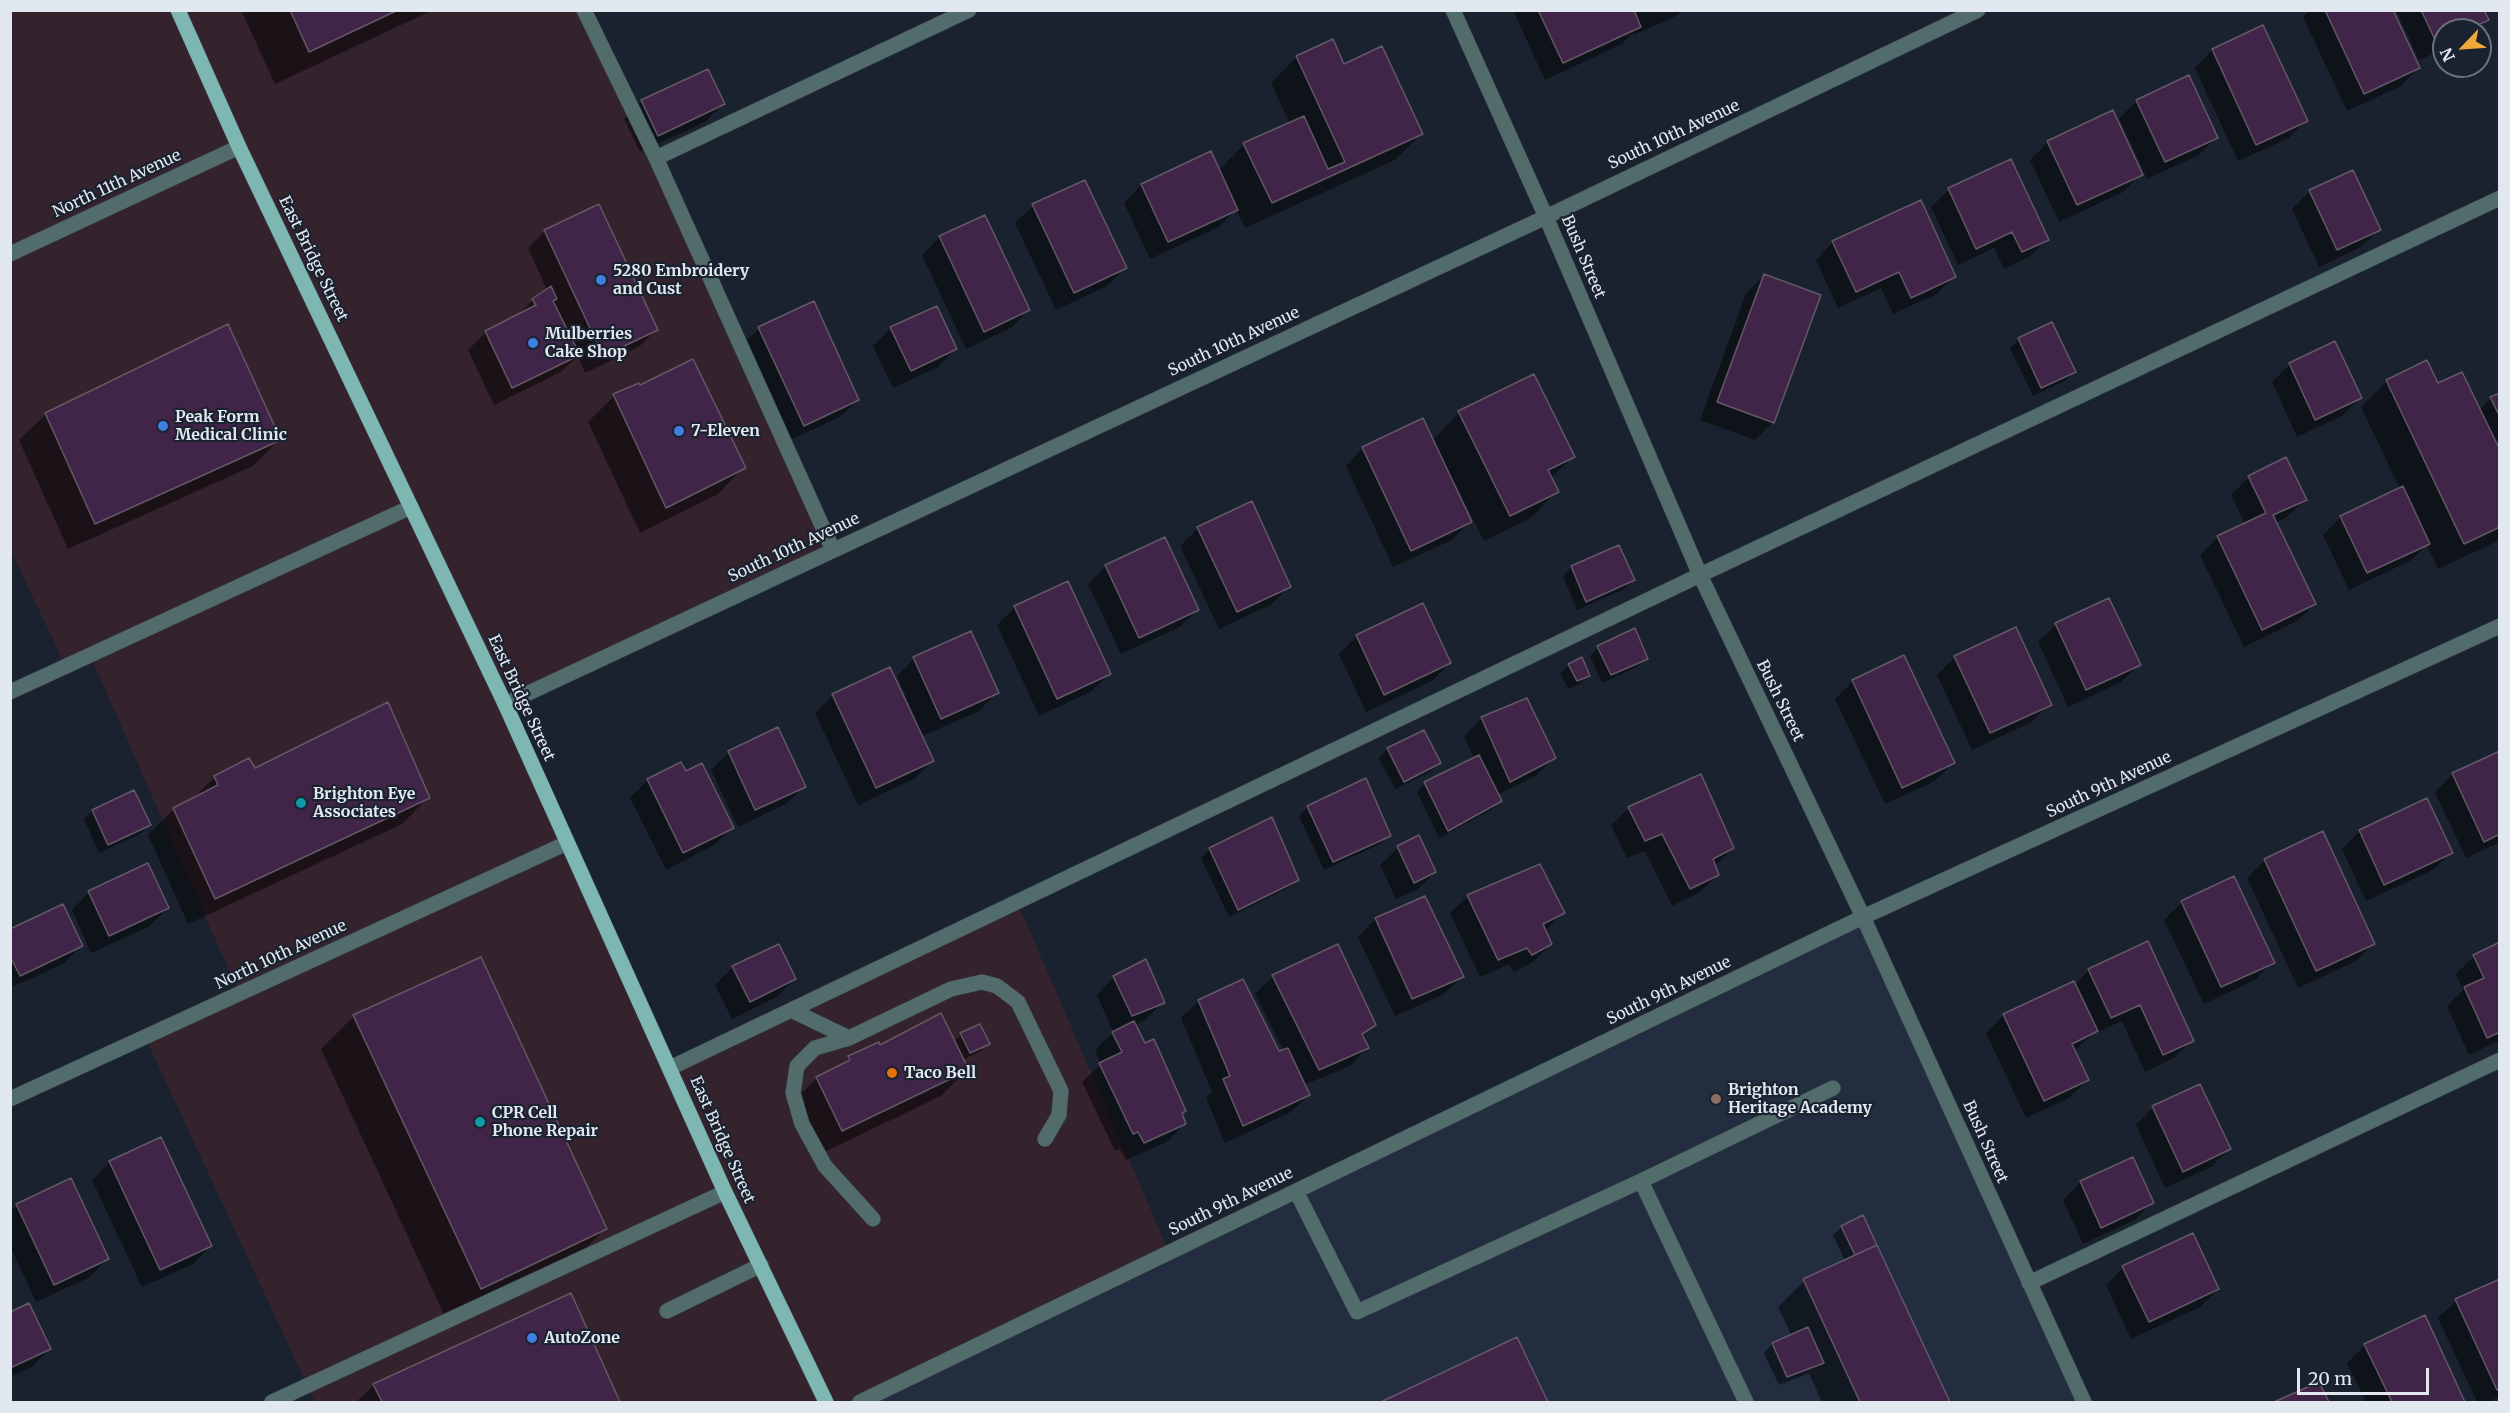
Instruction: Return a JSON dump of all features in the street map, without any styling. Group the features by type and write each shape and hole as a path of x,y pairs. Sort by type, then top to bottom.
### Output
{"main road":[{"name":"East Bridge Street","path":"178,10 240,147 505,704 725,1192 826,1402"}],"street":[{"path":"584,10 656,158 833,550"},
{"path":"656,158 969,10"},
{"name":"Bush Street","path":"1453,10 1546,217 1700,575 1863,917 2084,1402"},
{"name":"South 10th Avenue","path":"505,704 1546,217 1978,10"},
{"name":"North 11th Avenue","path":"10,254 240,147"},
{"path":"670,1068 1700,575 2499,198"},
{"path":"10,692 411,507"},
{"name":"South 9th Avenue","path":"860,1402 1863,917 2499,626"},
{"name":"North 10th Avenue","path":"10,1099 567,843"},
{"path":"873,1220 825,1166 802,1124 794,1093 796,1066 815,1048 849,1038 951,989 982,982 997,986 1018,1002 1061,1091 1059,1115 1045,1139"},
{"path":"791,1010 849,1038"},
{"path":"2029,1283 2499,1060"},
{"path":"1296,1191 1357,1312 1833,1089"},
{"path":"1641,1180 1746,1402"},
{"path":"272,1402 725,1192"},
{"path":"667,1311 761,1265"}],"shaded area":[{"path":"11,11 584,11 833,550 505,704 669,1067 1017,902 1169,1252 860,1402 315,1402 145,1037 239,993 90,655 66,667 11,551"},
{"name":"Brighton Heritage Academy","path":"1863,917 2084,1402 860,1402"}],"building":[{"path":"290,10 398,10 309,52"},
{"path":"1538,10 1634,10 1641,27 1563,63"},
{"path":"2325,10 2393,10 2420,68 2364,94"},
{"path":"2421,10 2484,10 2488,18 2432,18 2432,33"},
{"path":"2263,25 2308,121 2256,145 2212,49"},
{"path":"1333,39 1344,64 1382,46 1423,134 1272,203 1243,143 1304,116 1328,169 1345,162 1296,56"},
{"path":"708,69 725,104 658,136 641,100"},
{"path":"2189,75 2218,138 2165,162 2136,100"},
{"path":"2113,110 2143,175 2077,205 2047,141"},
{"path":"1211,151 1238,210 1168,242 1141,184"},
{"path":"2011,159 2049,240 2022,252 2012,232 1976,249 1948,188"},
{"path":"2353,170 2381,230 2337,250 2309,190"},
{"path":"1085,180 1127,268 1074,293 1032,204"},
{"path":"1921,200 1956,277 1911,298 1899,272 1856,292 1832,241"},
{"name":"5280 Embroidery and Cust","path":"599,204 658,330 603,356 544,230"},
{"path":"985,215 1030,310 984,332 939,236"},
{"path":"1764,274 1821,295 1774,423 1717,402"},
{"name":"Mulberries Cake Shop","path":"551,286 557,299 553,301 580,355 512,388 485,331 536,305 532,299"},
{"path":"814,301 859,400 804,426 758,327"},
{"path":"937,306 957,349 911,371 890,327"},
{"path":"2052,322 2076,372 2041,388 2018,338"},
{"name":"Peak Form Medical Clinic","path":"228,324 281,440 95,524 45,413"},
{"path":"2335,341 2362,398 2315,420 2289,363"},
{"name":"7-Eleven","path":"693,359 746,468 666,508 613,394 639,383 640,385"},
{"path":"2427,360 2438,383 2462,372 2500,450 2500,527 2464,544 2386,380"},
{"path":"1534,374 1575,457 1548,470 1559,492 1510,516 1458,411"},
{"path":"2500,393 2500,417 2490,397"},
{"path":"1423,418 1472,522 1411,551 1362,447"},
{"path":"2286,457 2307,500 2273,515 2316,604 2262,630 2217,536 2266,513 2248,476"},
{"path":"2403,486 2430,544 2367,573 2340,516"},
{"path":"1252,501 1291,587 1237,612 1197,527"},
{"path":"1165,537 1199,610 1139,638 1105,565"},
{"path":"1619,545 1635,580 1586,602 1571,566"},
{"path":"1068,581 1111,674 1057,699 1014,606"},
{"path":"2109,598 2141,665 2086,690 2055,623"},
{"path":"1423,603 1451,663 1384,695 1356,635"},
{"path":"2016,627 2052,705 1990,733 1954,656"},
{"path":"1635,628 1648,659 1611,675 1597,646"},
{"path":"971,631 999,693 941,719 913,657"},
{"path":"1904,655 1955,763 1902,788 1852,680"},
{"path":"1582,657 1590,676 1577,681 1568,664"},
{"path":"890,667 934,761 876,788 832,694"},
{"path":"1527,698 1556,758 1510,782 1481,717"},
{"name":"Brighton Eye Associates","path":"388,702 430,798 215,899 173,808 218,785 214,776 249,758 255,768"},
{"path":"778,727 806,787 755,810 728,751"},
{"path":"1424,730 1441,763 1404,782 1387,748"},
{"path":"2500,751 2500,834 2484,842 2452,773"},
{"path":"1479,755 1502,801 1448,831 1424,782"},
{"path":"681,762 686,771 702,763 734,828 683,853 647,779"},
{"path":"1701,774 1734,848 1713,859 1719,875 1690,889 1662,834 1645,841 1628,807"},
{"path":"1366,778 1391,836 1333,862 1307,806"},
{"path":"134,790 151,825 108,845 92,810"},
{"path":"2427,798 2453,853 2384,885 2359,830"},
{"path":"1272,817 1299,880 1238,910 1209,848"},
{"path":"2323,831 2375,944 2316,971 2264,859"},
{"path":"1419,835 1436,872 1414,883 1397,846"},
{"path":"148,863 169,908 109,936 88,891"},
{"path":"1540,864 1565,913 1543,924 1552,944 1532,955 1527,948 1498,960 1467,895"},
{"path":"2234,876 2275,963 2221,987 2181,901"},
{"path":"1425,896 1464,977 1412,999 1375,918"},
{"path":"63,904 83,946 20,976 10,956 10,929"},
{"path":"2148,941 2194,1041 2163,1055 2140,1005 2111,1018 2088,969"},
{"path":"2500,942 2500,1032 2487,1038 2464,987 2484,978 2473,955"},
{"path":"779,944 796,979 750,1002 732,966"},
{"path":"1338,944 1376,1025 1362,1034 1369,1048 1319,1070 1272,975"},
{"name":"CPR Cell Phone Repair","path":"481,957 607,1229 481,1289 353,1015"},
{"path":"1146,959 1165,1003 1132,1016 1113,976"},
{"path":"1243,979 1279,1051 1288,1048 1310,1095 1243,1126 1223,1079 1230,1076 1198,1000"},
{"path":"2074,981 2098,1031 2072,1044 2089,1080 2044,1101 2003,1014"},
{"name":"Taco Bell","path":"941,1013 969,1070 842,1131 816,1077 850,1060 848,1056 879,1042 880,1045"},
{"path":"1134,1021 1145,1043 1154,1039 1186,1111 1182,1113 1186,1124 1144,1143 1138,1132 1133,1134 1099,1063 1122,1052 1112,1032"},
{"path":"980,1024 990,1044 970,1053 960,1033"},
{"path":"2200,1084 2231,1149 2183,1172 2152,1106"},
{"path":"161,1137 212,1246 160,1270 109,1161"},
{"path":"2133,1157 2154,1203 2101,1228 2080,1181"},
{"path":"71,1178 109,1259 54,1285 16,1204"},
{"path":"1863,1215 1877,1245 1855,1255 1841,1226"},
{"path":"2193,1233 2219,1289 2149,1322 2122,1266"},
{"path":"1877,1245 1950,1402 1860,1402 1803,1279"},
{"path":"2500,1279 2500,1389 2497,1390 2455,1299"},
{"name":"AutoZone","path":"571,1293 620,1402 382,1402 373,1384"},
{"path":"29,1303 51,1349 10,1368 10,1312"},
{"path":"2425,1315 2465,1402 2392,1402 2364,1344"},
{"path":"1808,1327 1824,1363 1787,1377 1772,1343"},
{"path":"1517,1337 1548,1402 1381,1402"},
{"path":"2319,1382 2329,1402 2274,1402"}],"place":[{"name":"5280 Embroidery and Cust","path":"601,280"},
{"name":"Mulberries Cake Shop","path":"533,343"},
{"name":"Peak Form Medical Clinic","path":"163,426"},
{"name":"7-Eleven","path":"679,431"},
{"name":"Brighton Eye Associates","path":"301,803"},
{"name":"Taco Bell","path":"892,1073"},
{"name":"Brighton Heritage Academy","path":"1716,1099"},
{"name":"CPR Cell Phone Repair","path":"480,1122"},
{"name":"AutoZone","path":"532,1338"}]}
